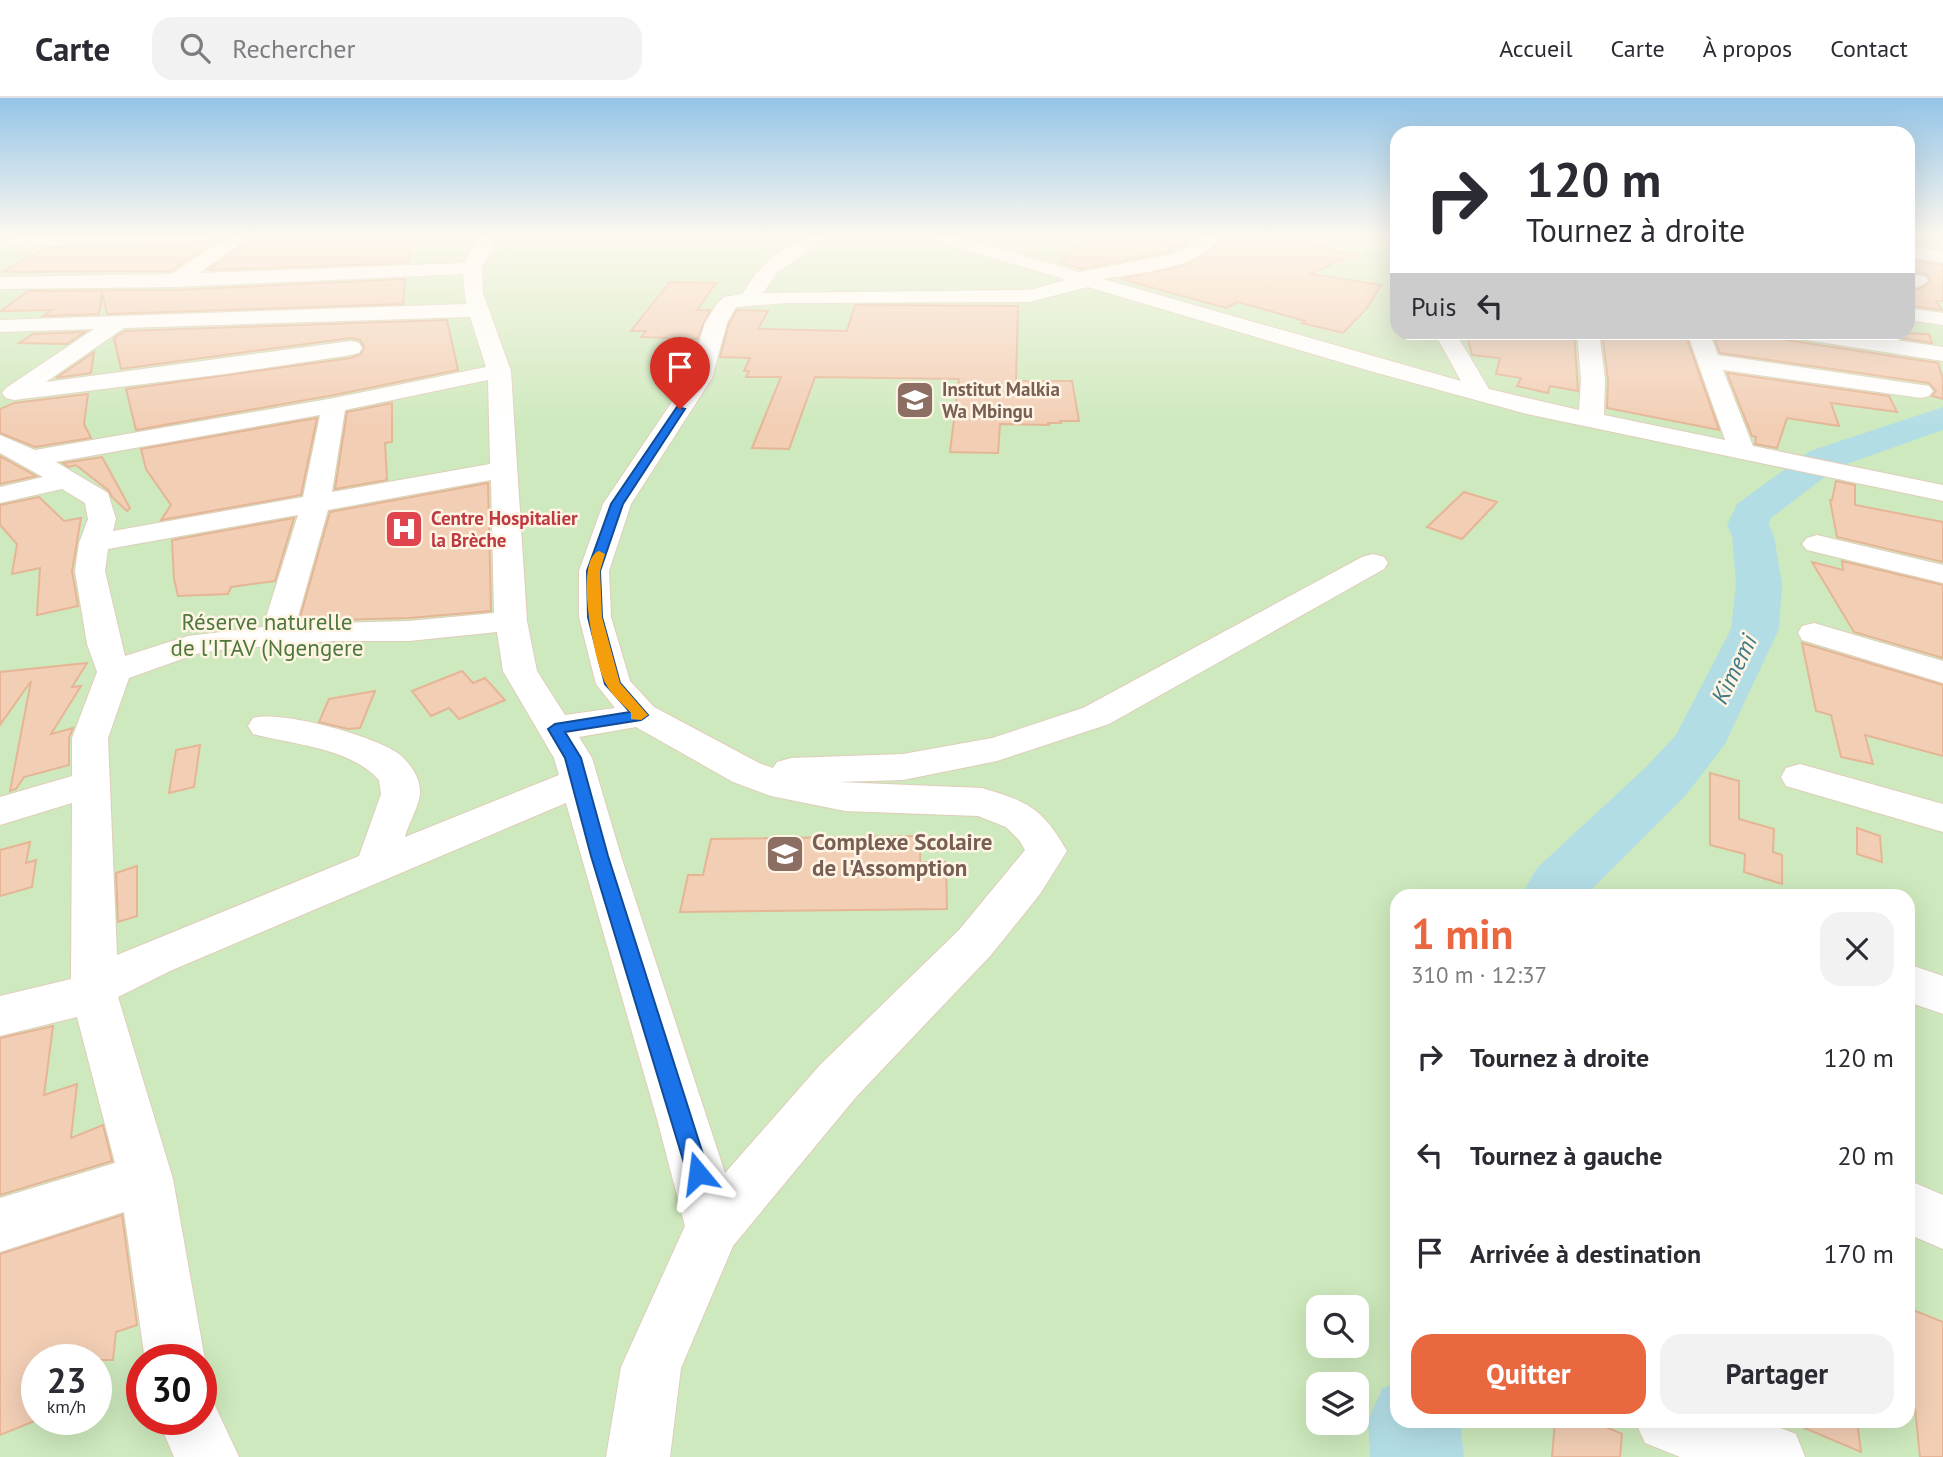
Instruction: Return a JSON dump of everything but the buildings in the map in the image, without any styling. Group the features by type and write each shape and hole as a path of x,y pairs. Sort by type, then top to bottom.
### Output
{"street":[{"path":"7,397 151,298"},
{"path":"475,298 499,371 511,621 520,671 573,758 600,856 683,1119 713,1227"},
{"path":"638,1457 651,1367 713,1227 837,1083 999,918 1046,851 1034,830 1020,817 982,802 845,797 785,787 747,773 641,715 613,684 595,617 593,571 617,504 700,377 716,323 726,305 731,301 747,298"},
{"path":"1152,298 1480,394 1785,462 1943,493"},
{"path":"0,326 479,310"},
{"path":"357,314 351,348 366,399"},
{"path":"1915,315 1943,319"},
{"path":"1449,340 1480,394"},
{"path":"1589,340 1593,380 1591,420"},
{"path":"1701,340 1742,452"},
{"path":"1848,340 1943,354"},
{"path":"7,397 351,348"},
{"path":"1709,361 1921,391"},
{"path":"32,458 334,405 499,371"},
{"path":"277,634 316,502 334,405"},
{"path":"0,443 85,489 98,499 102,519 94,543 90,571 104,644 114,672 90,738 94,990 146,1179 172,1344"},
{"path":"94,543 504,470"},
{"path":"0,495 64,480"},
{"path":"1817,544 1943,574"},
{"path":"747,773 903,767 1009,745 1096,716 1373,563"},
{"path":"114,672 188,646 277,634 409,631 511,621"},
{"path":"1814,633 1943,672"},
{"path":"555,729 641,715"},
{"path":"266,726 350,745 385,764 397,774 401,791 378,864"},
{"path":"1800,777 1943,818"},
{"path":"0,1016 94,990 154,958 579,782"},
{"path":"0,811 90,784"},
{"path":"1915,985 1943,995"},
{"path":"0,1225 146,1179"},
{"path":"1915,1210 1943,1222"},
{"path":"1688,1428 1773,1457"},
{"path":"196,1435 207,1457"}],"green space":[{"name":"Réserve naturelle de l'ITAV (Ngengere","path":"0,298 1390,298 1390,340 1915,340 1915,298 1943,298 1943,1457 0,1457"}],"waterway":[{"name":"Kimemi","path":"1556,889 1666,781 1698,744 1755,629 1759,584 1753,536 1748,525 1752,513 1824,459 1943,418"},
{"name":"Kimemi","path":"1415,1428 1417,1457"}],"slow traffic":[{"path":"599,554 593,571 595,617 613,684 641,715 636,716"}],"place":[{"name":"Institut Malkia Wa Mbingu","path":"915,400"},
{"name":"Centre Hospitalier la Brèche","path":"404,529"},
{"name":"Complexe Scolaire de l'Assomption","path":"785,854"}],"route":[{"path":"680,409 617,504 593,571 595,617 613,684 641,715 555,729 573,758 600,856 698,1173"}]}
